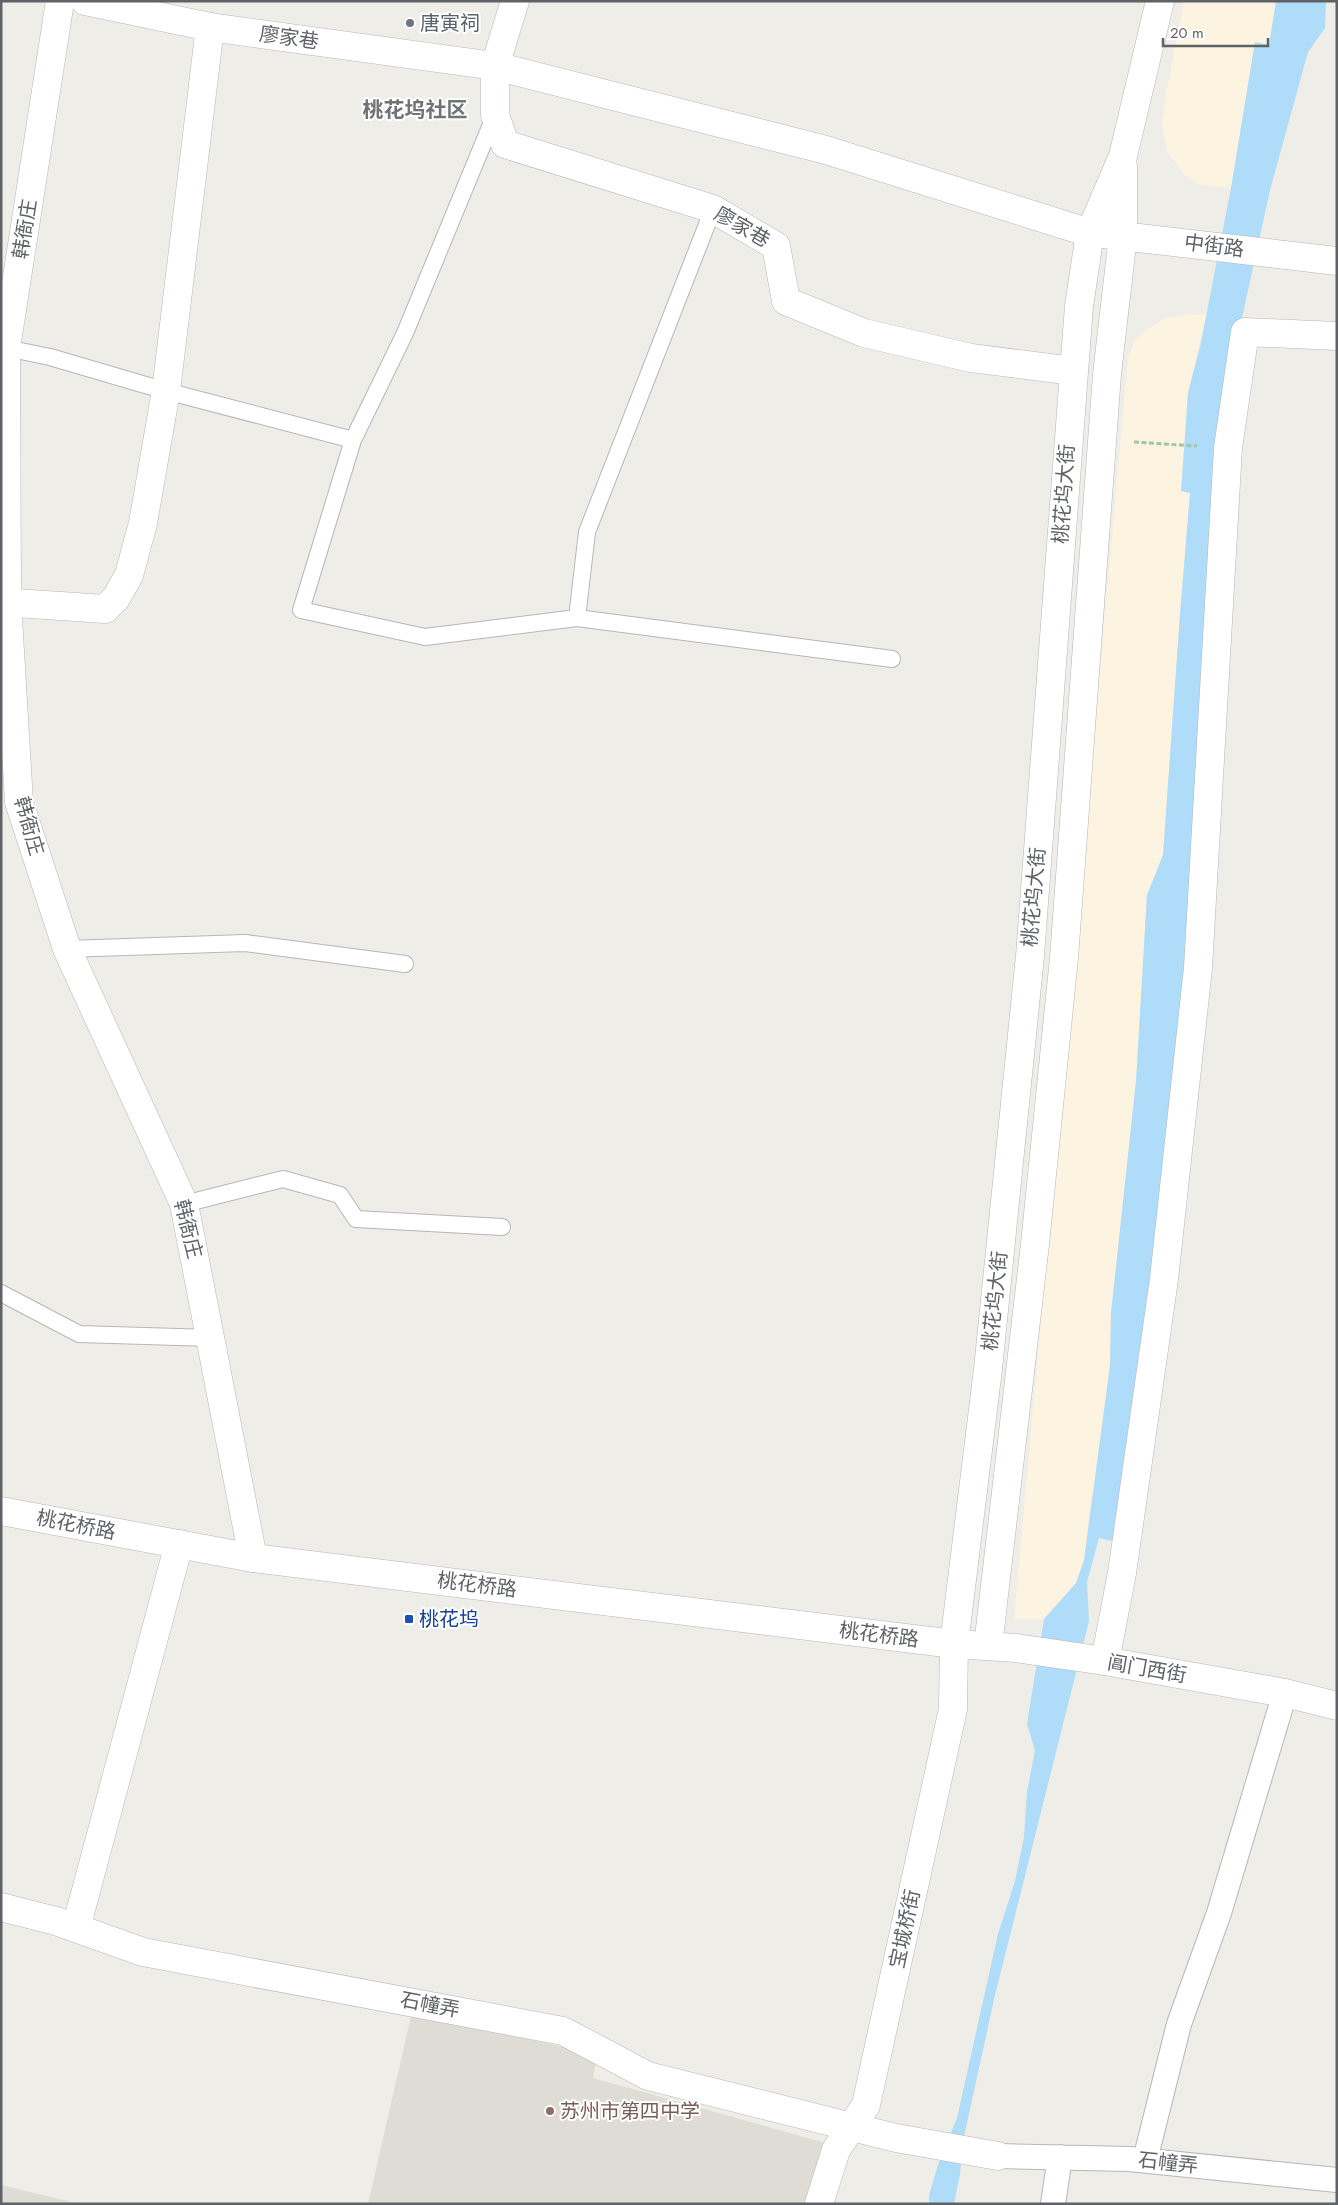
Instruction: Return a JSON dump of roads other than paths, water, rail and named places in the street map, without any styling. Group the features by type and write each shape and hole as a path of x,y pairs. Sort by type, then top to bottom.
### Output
{"street":[{"name":"韩衙庄","path":"60,1 6,348 4,602 19,802 67,949 184,1204 253,1558"},
{"name":"廖家巷","path":"85,1 210,27 495,66 826,150 1090,233"},
{"path":"495,66 515,1"},
{"name":"桃花坞大街","path":"954,1644 988,1369 1030,956 1079,306 1090,233 1123,156 1160,1"},
{"path":"4,602 105,609 116,598 129,575 143,523 166,391 210,27"},
{"name":"廖家巷","path":"495,66 495,115 505,144 714,209 776,246 786,301 864,333 971,358 1073,371"},
{"name":"桃花坞大街","path":"988,1646 1035,1244 1062,977 1107,374 1123,236 1123,156"},
{"name":"中街路","path":"1090,233 1337,260"},
{"path":"1097,1660 1122,1573 1164,1279 1197,978 1228,448 1245,332 1337,336"},
{"name":"桃花桥路","path":"1,1511 253,1558 954,1644"},
{"path":"76,1928 179,1544"},
{"name":"阊门西街","path":"954,1644 1016,1648 1097,1660 1285,1693 1337,1706"},
{"name":"宝城桥街","path":"819,2204 836,2150 866,2105 953,1708 954,1644"},
{"path":"1145,2160 1179,2024 1219,1914 1285,1693"},
{"name":"石幢弄","path":"1,1907 56,1920 143,1952 563,2031 648,2076 896,2138 998,2156 1145,2160 1337,2180"},
{"path":"1053,2204 1060,2157"}],"lane":[{"path":"495,115 405,333 353,440 301,610 426,637 577,618 892,660"},
{"path":"577,618 587,532 714,209"},
{"path":"6,348 50,357 166,391 353,440"},
{"path":"67,949 245,943 405,964"},
{"path":"184,1204 283,1179 340,1195 356,1219 502,1228"},
{"path":"1,1293 79,1334 211,1338"}],"water":[{"path":"1276,1 1326,1 1325,28 1308,52 1270,190 1235,350 1173,1152 1113,1541 1099,1538 1087,1582 1089,1621 995,1995 963,2141 960,2174 954,2204 929,2204 929,2195 938,2165 957,2118 998,1934 1015,1881 1024,1837 1027,1792 1035,1750 1027,1724 1044,1619 1076,1583 1084,1560 1110,1365 1111,1313 1136,1081 1147,895 1163,855 1190,493 1181,491 1188,393 1201,343 1231,188 1255,42 1269,45"}],"place":[{"name":"唐寅祠","path":"410,23"},
{"name":"桃花坞","path":"409,1619"},
{"name":"苏州市第四中学","path":"550,2111"}],"district":[{"name":"桃花坞社区","path":"415,110"}]}
